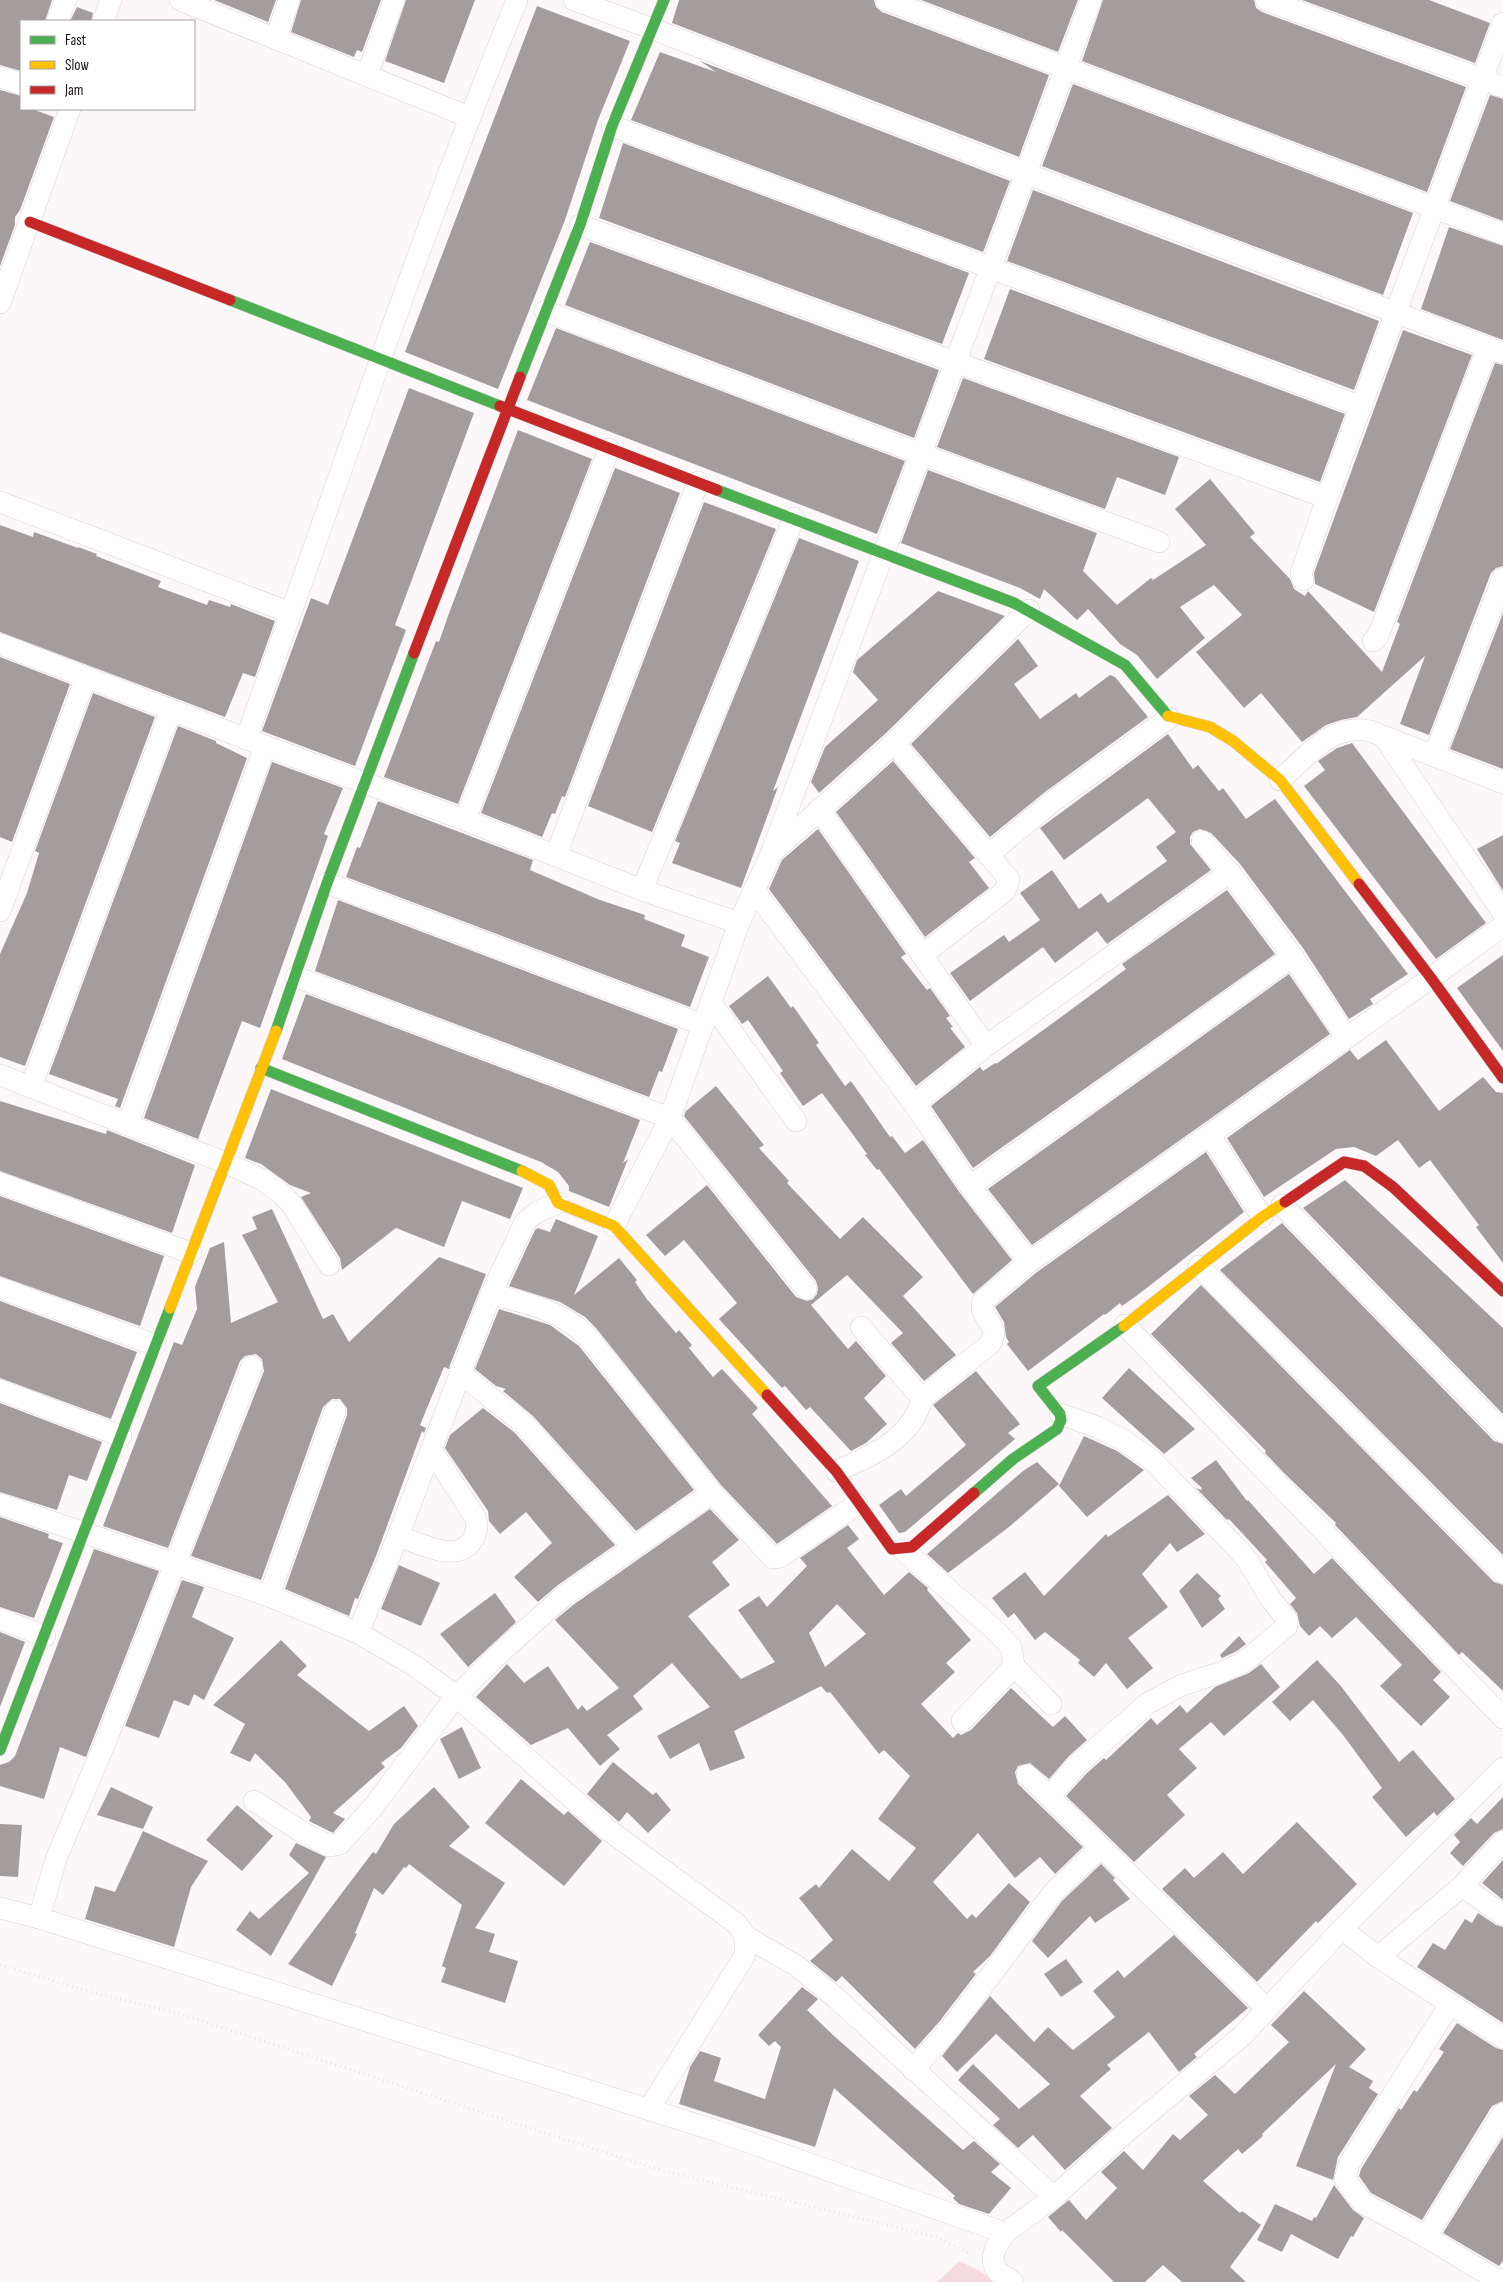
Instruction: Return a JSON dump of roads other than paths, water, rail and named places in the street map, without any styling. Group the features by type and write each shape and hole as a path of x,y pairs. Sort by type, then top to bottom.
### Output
{"street":[{"path":"58,20 66,0"},
{"path":"103,20 111,0"},
{"path":"276,38 289,0"},
{"path":"367,76 394,0"},
{"path":"128,1124 256,742 291,613 380,358 469,117 517,0"},
{"path":"574,0 1026,174 1496,350 1378,636 1373,641"},
{"path":"0,1750 5,1725 45,1636 226,1163 296,977 327,883 367,782 507,409 580,225 612,126 664,0"},
{"path":"886,0 1503,234"},
{"path":"614,1226 670,1118 738,923 771,854 1091,0"},
{"path":"1266,0 1503,87"},
{"path":"184,1 469,117"},
{"path":"1303,580 1301,573 1327,498 1503,23"},
{"path":"0,77 20,84"},
{"path":"0,303 70,110"},
{"path":"612,126 1362,407"},
{"path":"30,222 507,409 884,552 1029,610 1126,666 1169,718 1210,727 1233,741 1280,780 1499,1064"},
{"path":"580,225 1327,498"},
{"path":"545,311 921,454 1160,542"},
{"path":"465,820 610,449"},
{"path":"556,855 698,482"},
{"path":"0,502 291,613"},
{"path":"642,890 794,518"},
{"path":"1434,756 1503,578"},
{"path":"771,854 894,743 1029,610"},
{"path":"0,644 256,742 367,782 642,890 738,923"},
{"path":"0,910 86,677"},
{"path":"31,1087 171,710"},
{"path":"988,855 1052,802 1169,718"},
{"path":"1280,780 1332,734 1358,729 1384,737 1503,783"},
{"path":"1384,737 1503,913"},
{"path":"894,743 1009,879 1008,887 922,955"},
{"path":"819,810 986,1046"},
{"path":"1202,841 1230,872 1292,956 1346,1038"},
{"path":"914,1104 986,1046 1230,872"},
{"path":"327,883 703,1025"},
{"path":"754,890 914,1104 970,1186 1029,1262"},
{"path":"836,1471 872,1457 894,1441 915,1415 922,1398 990,1344 994,1338 995,1331 981,1306 983,1301 1029,1262 1503,926"},
{"path":"970,1186 1292,956"},
{"path":"296,977 670,1118 806,1289"},
{"path":"711,1003 796,1121"},
{"path":"261,1068 536,1176 548,1185 558,1204 614,1226 836,1471 892,1549 903,1550 912,1547 1013,1458 1056,1429 1061,1420 1060,1414 1038,1386 1125,1325 1262,1217 1344,1162 1353,1163 1375,1174 1393,1187 1503,1290"},
{"path":"0,1075 226,1163 263,1180 282,1194 305,1223 329,1265"},
{"path":"1210,1135 1262,1217"},
{"path":"0,1183 191,1252"},
{"path":"358,1633 398,1536 491,1294 527,1219 558,1204"},
{"path":"1282,1205 1503,1432"},
{"path":"1199,1266 1503,1573"},
{"path":"0,1288 155,1345"},
{"path":"491,1294 536,1306 575,1324 588,1337 712,1493 770,1556 780,1557 858,1504"},
{"path":"1125,1325 1503,1718"},
{"path":"861,1327 922,1398"},
{"path":"39,1918 56,1859 176,1565 252,1366"},
{"path":"460,1373 524,1424 634,1548"},
{"path":"0,1390 121,1436"},
{"path":"269,1596 335,1411"},
{"path":"1049,1797 1078,1764 1148,1703 1182,1685 1222,1672 1244,1662 1287,1626 1287,1620 1268,1595 1246,1558 1152,1460 1114,1436 1060,1414"},
{"path":"398,1536 446,1552 457,1552 465,1549 475,1534 477,1526 475,1517 431,1450"},
{"path":"254,1801 302,1832 330,1846 338,1845 346,1840 374,1806 456,1696 503,1650 565,1595 712,1493"},
{"path":"0,1504 269,1596 358,1633 415,1666 456,1696 607,1829 737,1924 745,1936 797,1966 836,1998 1054,2197"},
{"path":"903,1550 994,1629 1011,1648 1014,1666 1051,1704"},
{"path":"0,1619 45,1636"},
{"path":"962,1721 1014,1666"},
{"path":"1013,2282 998,2272 994,2265 993,2257 996,2247 1005,2233 1054,2197 1125,2132 1242,2036 1342,1929 1502,1773"},
{"path":"1027,1775 1267,2009"},
{"path":"1378,1957 1462,1886 1503,1841"},
{"path":"913,2070 949,2030 1053,1893 1101,1847"},
{"path":"1462,1886 1503,1915"},
{"path":"0,1908 39,1918 650,2109 1005,2233"},
{"path":"1342,1929 1378,1957 1503,2038"},
{"path":"650,2109 745,1955 745,1936"},
{"path":"1450,2004 1346,2172 1345,2179 1363,2202 1494,2278 1503,2280"},
{"path":"1426,2237 1503,2113"}]}
